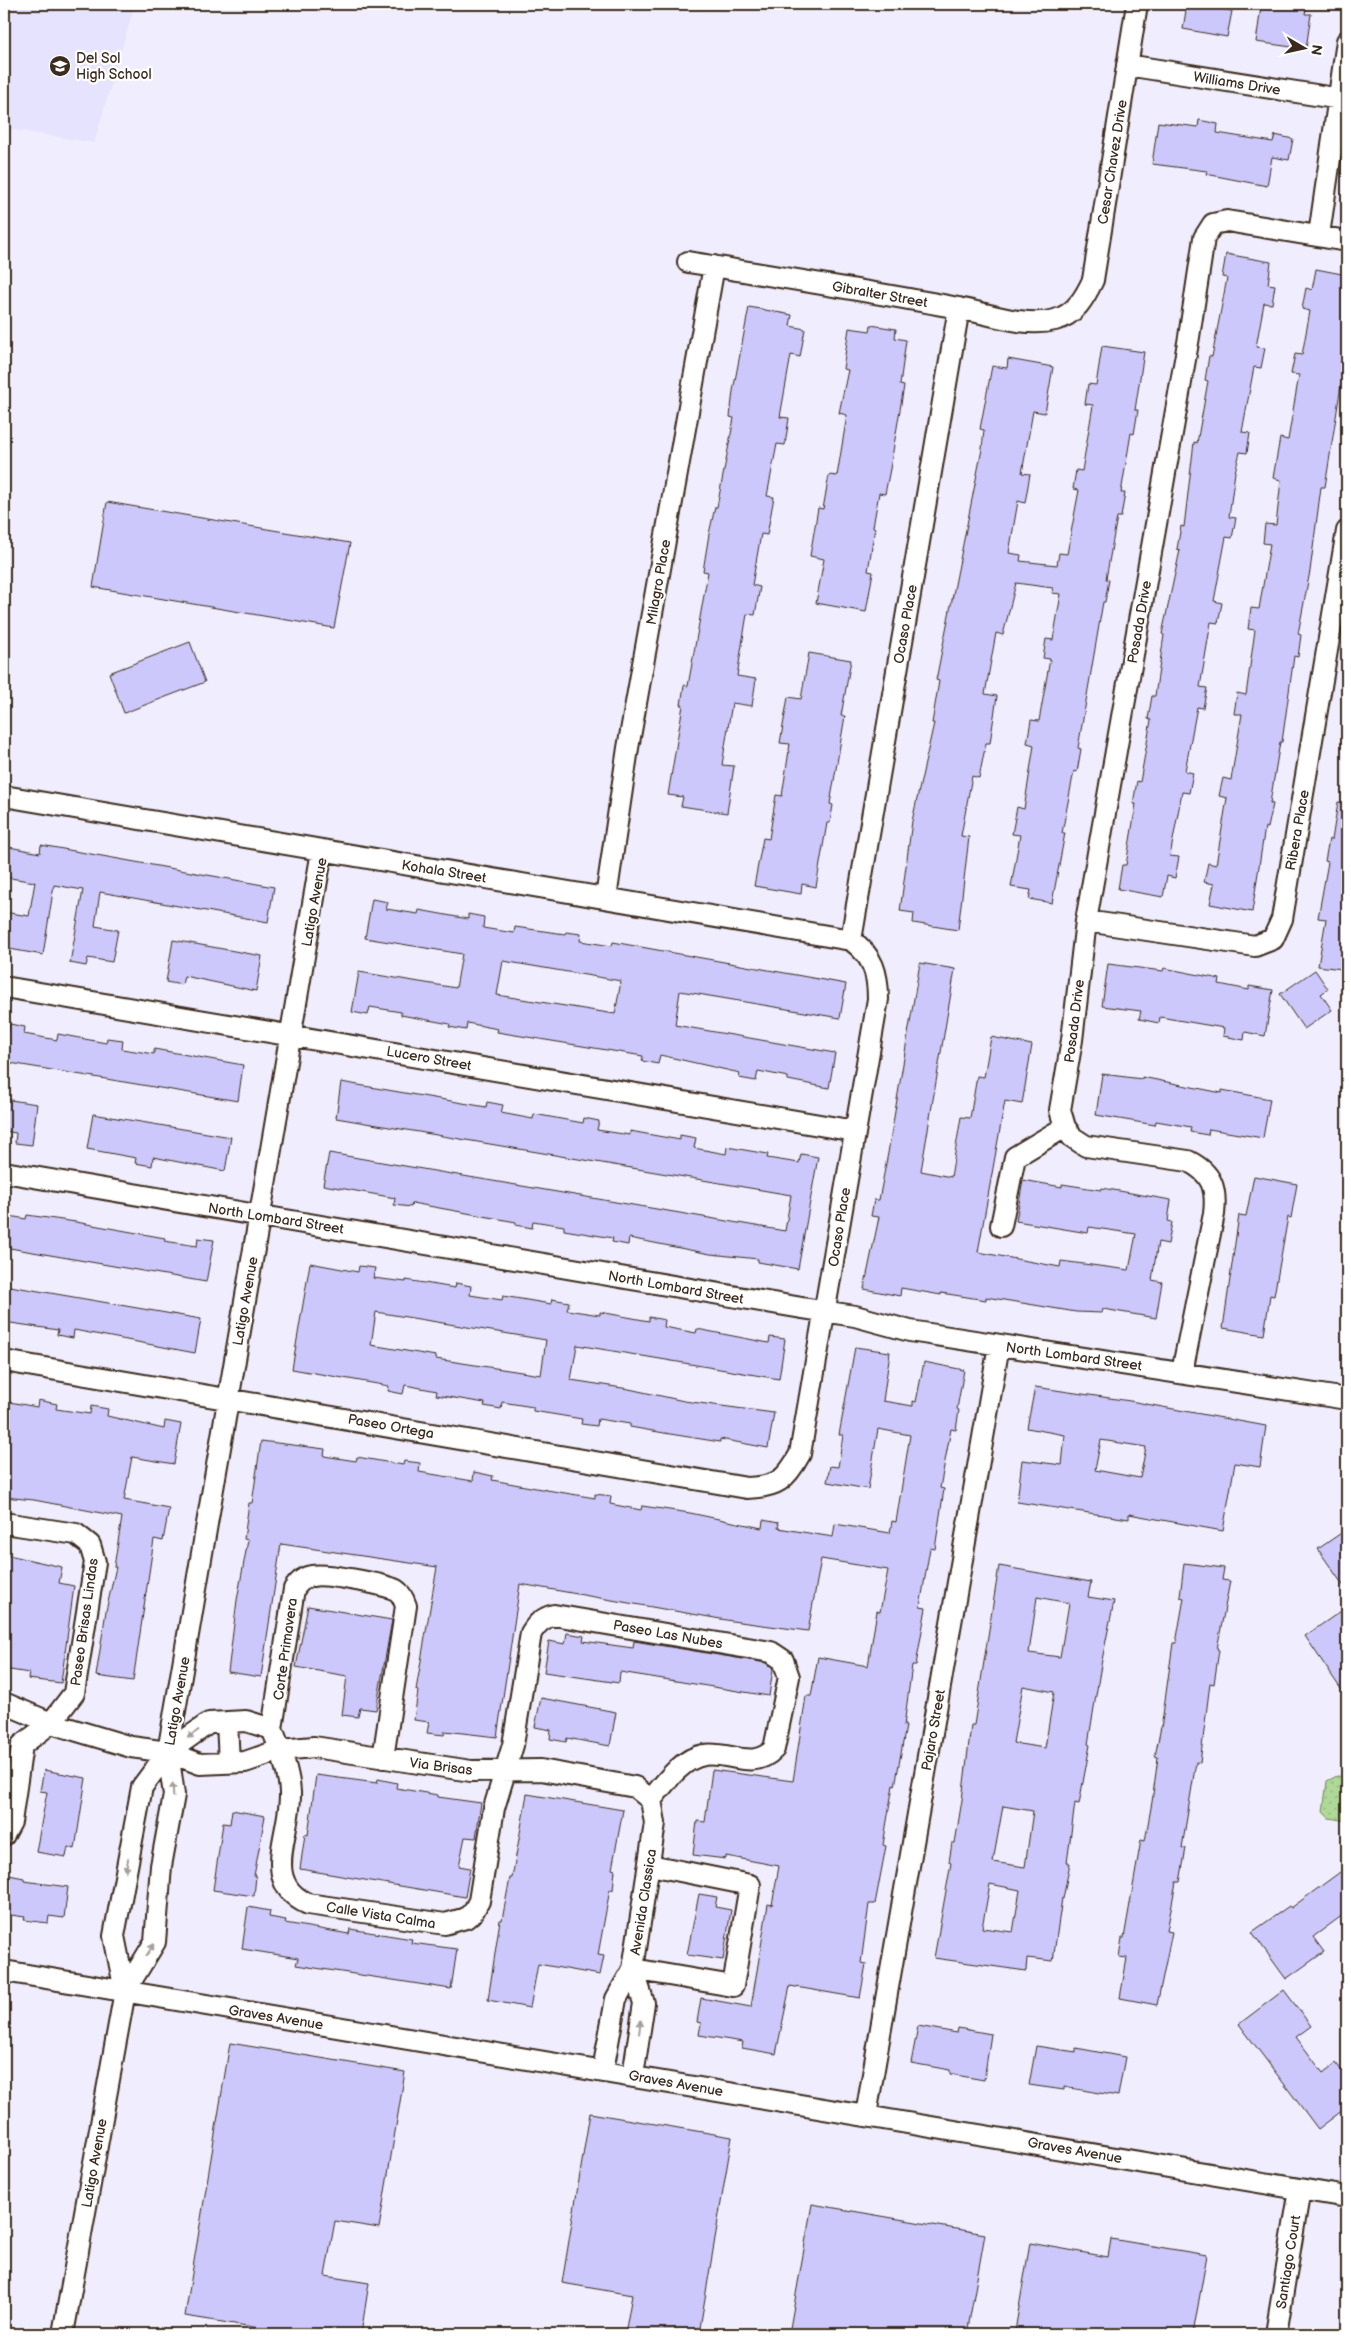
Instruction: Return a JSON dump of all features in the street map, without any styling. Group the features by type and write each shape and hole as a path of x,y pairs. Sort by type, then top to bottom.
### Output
{"street":[{"name":"Cesar Chavez Drive","path":"1070,312 1084,299 1093,280 1137,4"},
{"path":"1347,41 1342,100 1319,235 1347,241"},
{"name":"Williams Drive","path":"1127,65 1342,100"},
{"name":"Posada Drive","path":"1065,1127 1060,1110 1072,1040 1086,920 1187,346 1204,238 1213,224 1226,221 1319,235"},
{"name":"Gibralter Street","path":"688,262 1035,322 1056,320 1070,312"},
{"name":"Milagro Place","path":"606,898 630,738 714,266"},
{"name":"Ocaso Place","path":"777,1483 791,1470 800,1454 878,999 878,980 874,964 862,949 851,940 959,308"},
{"name":"Ribera Place","path":"1086,920 1255,946 1273,939 1282,918 1347,531"},
{"name":"Kohala Street","path":"4,796 851,940"},
{"name":"Latigo Avenue","path":"125,1991 156,1942 161,1866 174,1794 168,1752 322,851"},
{"name":"Lucero Street","path":"4,988 855,1131"},
{"path":"1001,1226 1015,1157 1065,1127 1072,1137 1086,1146 1188,1161 1202,1168 1212,1184 1216,1200 1182,1372"},
{"name":"North Lombard Street","path":"4,1172 802,1308 825,1310 910,1331 1347,1399"},
{"name":"Pajaro Street","path":"866,2115 998,1345"},
{"name":"Paseo Ortega","path":"4,1361 747,1488 765,1487 777,1483"},
{"name":"Paseo Brisas Lindas","path":"4,1523 76,1534 84,1539 94,1553 95,1562 74,1693 51,1724"},
{"name":"Corte Primavera","path":"280,1750 272,1729 289,1607 294,1589 299,1582 311,1576 322,1575 385,1586 397,1591 403,1598 406,1616 383,1758"},
{"name":"Paseo Las Nubes","path":"506,1771 513,1746 531,1633 541,1620 554,1615 771,1652 783,1660 789,1677 774,1750 760,1760 751,1761 703,1755 687,1762 670,1776 651,1800"},
{"name":"Via Brisas","path":"4,1703 51,1724 131,1747 168,1752 200,1764 245,1762 280,1750 314,1747 471,1771 541,1770 635,1787 651,1800"},
{"path":"227,1722 229,1763"},
{"path":"168,1752 209,1723 246,1722 272,1729"},
{"path":"4,1835 11,1822 22,1744 51,1724"},
{"name":"Calle Vista Calma","path":"280,1750 290,1790 287,1826 280,1864 285,1886 292,1895 308,1904 445,1924 466,1918 473,1912 479,1901 494,1808 506,1771"},
{"name":"Latigo Avenue","path":"63,2334 125,1991 114,1936 142,1787 168,1752"},
{"name":"Avenida Classica","path":"603,2070 616,1999 632,1969 655,1824 651,1800"},
{"path":"633,2076 644,2002 632,1969 733,1986 750,1885 650,1865"},
{"name":"Graves Avenue","path":"4,1971 603,2070 1347,2197"},
{"name":"Santiago Court","path":"1276,2334 1300,2189"}],"shaded area":[{"name":"Del Sol High School","path":"4,4 135,4 94,143 4,128"}],"green space":[{"path":"1337,1776 1347,1777 1347,1821 1329,1818 1323,1812 1327,1781"}],"building":[{"path":"1187,4 1222,4 1221,9 1232,11 1227,37 1183,29"},
{"path":"1273,4 1307,4 1305,14 1311,14 1306,49 1256,42 1261,7 1272,9"},
{"path":"1199,120 1218,124 1217,133 1273,142 1275,135 1293,139 1289,160 1272,157 1267,186 1206,174 1207,171 1152,164 1158,122 1198,127"},
{"path":"1226,254 1271,262 1268,284 1275,285 1272,304 1264,303 1256,347 1265,348 1261,368 1254,367 1242,432 1250,433 1247,453 1240,452 1235,472 1229,517 1236,518 1232,538 1226,537 1214,601 1222,603 1218,623 1211,622 1200,687 1207,688 1203,708 1197,707 1185,771 1193,773 1189,793 1182,792 1170,856 1179,857 1175,878 1167,876 1163,897 1118,889 1122,865 1126,865 1136,804 1133,804 1137,781 1140,782 1151,720 1148,719 1152,696 1155,696 1164,635 1162,634 1180,550 1177,549 1181,526 1184,527 1194,442 1197,443 1208,381 1205,380 1209,356 1212,357 1227,278 1222,277"},
{"path":"1316,269 1347,275 1347,347 1325,487 1321,487 1310,571 1298,634 1301,635 1298,657 1294,656 1282,742 1280,742 1270,803 1273,804 1268,828 1265,827 1252,912 1210,904 1214,884 1204,882 1208,863 1216,865 1227,798 1219,796 1223,778 1231,780 1242,714 1234,714 1237,693 1246,695 1255,630 1248,629 1251,608 1259,609 1270,544 1263,543 1265,524 1276,525 1281,480 1273,478 1280,438 1288,440 1299,375 1291,374 1295,354 1302,355 1310,311 1302,309 1306,288 1312,290"},
{"path":"749,307 792,315 790,326 805,329 800,357 791,355 780,417 789,418 785,445 777,444 767,496 774,497 767,535 761,534 752,585 760,587 755,615 747,614 737,676 756,679 752,706 732,703 722,765 734,766 727,813 681,806 683,797 668,795 683,705 681,705 684,685 688,686 708,572 703,571 709,534 715,507 717,507 734,418 730,417 733,391"},
{"path":"871,325 896,329 895,338 906,340 900,385 904,386 890,469 885,494 879,493 873,527 875,528 868,571 873,572 866,612 816,603 824,559 810,556 818,508 823,509 829,475 837,476 847,415 839,413 848,370 843,369 849,328 870,331"},
{"path":"1102,346 1144,352 1135,410 1138,410 1134,434 1131,433 1121,493 1125,493 1121,517 1117,517 1106,579 1109,580 1105,602 1103,602 1078,748 1081,749 1077,772 1074,771 1062,833 1065,833 1052,903 1029,899 1031,890 1011,887 1020,835 1012,834 1017,807 1024,809 1034,745 1027,743 1031,720 1039,721 1050,659 1043,658 1046,639 1053,640 1061,594 1052,593 1053,588 1016,583 1003,635 996,633 985,694 997,696 990,743 986,743 979,778 972,776 961,836 969,837 958,930 913,923 914,913 900,911 912,821 934,723 932,723 939,681 936,680 982,449 984,430 980,429 992,366 1007,368 1008,359 1053,367 1045,413 1033,411 1022,473 1030,474 1025,503 1018,501 1009,553 1021,555 1020,561 1057,565 1059,553 1067,554 1079,490 1073,489 1076,470 1082,471 1093,405 1085,404 1088,384 1096,385"},
{"path":"107,502 350,543 334,628 93,587"},
{"path":"190,642 205,682 124,713 109,673"},
{"path":"809,653 851,660 841,716 845,716 830,804 833,805 830,823 827,823 816,887 802,884 801,894 754,886 763,838 769,839 776,795 782,796 790,744 780,743 788,697 801,699"},
{"path":"1338,802 1347,803 1347,961 1343,960 1342,969 1318,966 1326,919 1318,918 1328,862 1325,861 1329,839 1332,840"},
{"path":"41,845 274,887 268,922 100,892 95,926 118,930 112,962 88,958 86,966 70,963 83,890 54,885 43,955 4,948 4,912 29,916 35,882 4,877 4,846 40,853"},
{"path":"372,899 388,902 386,909 418,914 419,910 468,919 468,914 484,917 483,928 514,933 515,927 565,934 566,932 581,934 580,941 612,946 613,942 846,984 840,1018 680,991 675,1025 835,1053 829,1088 788,1080 788,1077 758,1071 756,1081 739,1078 740,1073 660,1055 658,1064 642,1061 643,1056 497,1032 498,1029 467,1023 466,1030 449,1027 450,1024 401,1015 401,1012 370,1007 368,1015 352,1012 359,972 456,988 462,954 365,938","holes":["503,961 621,981 615,1014 497,995"]},
{"path":"173,940 262,956 256,991 184,976 182,985 166,982"},
{"path":"920,963 955,969 921,1171 951,1177 961,1117 970,1118 977,1076 984,1077 991,1037 1032,1045 1022,1104 1005,1101 978,1252 1060,1267 1061,1261 1129,1270 1136,1234 1089,1227 1088,1233 1016,1221 1023,1180 1062,1187 1062,1184 1101,1190 1102,1188 1171,1200 1168,1221 1172,1222 1168,1244 1158,1242 1152,1280 1162,1282 1156,1318 1103,1309 1102,1313 1076,1312 986,1297 986,1300 901,1288 900,1296 864,1289 879,1217 871,1216 874,1200 879,1200"},
{"path":"1108,964 1163,971 1164,968 1220,979 1219,984 1249,990 1249,986 1273,990 1265,1036 1245,1032 1244,1040 1223,1036 1224,1028 1160,1017 1159,1023 1139,1019 1141,1011 1102,1006"},
{"path":"1315,970 1328,989 1321,994 1332,1010 1304,1029 1280,994"},
{"path":"10,1024 25,1027 24,1034 57,1040 58,1034 106,1043 107,1038 123,1040 122,1049 154,1054 154,1049 243,1065 238,1101 4,1062"},
{"path":"1102,1074 1142,1079 1142,1077 1222,1093 1222,1090 1270,1099 1263,1138 1209,1129 1208,1135 1190,1132 1191,1127 1156,1121 1155,1125 1096,1115"},
{"path":"341,1082 486,1107 487,1102 503,1105 501,1113 533,1119 534,1114 583,1123 584,1118 599,1121 597,1130 630,1135 630,1131 680,1140 680,1135 696,1138 694,1148 726,1154 727,1147 768,1154 767,1158 799,1163 801,1154 818,1157 798,1269 758,1262 758,1259 710,1254 629,1238 628,1245 612,1242 613,1238 564,1230 564,1226 533,1221 532,1228 516,1225 516,1222 412,1203 411,1207 394,1205 395,1198 323,1185 329,1153 785,1231 791,1195 336,1118"},
{"path":"4,1099 37,1104 32,1145 15,1143 16,1133 4,1131"},
{"path":"93,1114 231,1137 225,1171 153,1157 152,1166 135,1163 136,1158 87,1149"},
{"path":"1254,1176 1297,1184 1291,1218 1288,1217 1274,1296 1270,1295 1264,1335 1223,1328 1239,1215 1246,1216"},
{"path":"4,1215 26,1219 27,1215 76,1222 165,1238 164,1241 197,1246 198,1238 214,1240 206,1282 4,1247"},
{"path":"310,1263 358,1272 359,1266 375,1268 373,1278 406,1282 406,1280 455,1288 456,1283 471,1286 470,1295 502,1300 503,1296 551,1304 552,1299 569,1302 567,1310 600,1315 600,1312 649,1321 649,1317 665,1320 664,1327 696,1333 697,1329 769,1343 770,1337 785,1339 779,1379 577,1345 571,1380 629,1389 684,1401 774,1413 768,1448 720,1439 720,1442 670,1434 630,1427 630,1424 598,1419 597,1426 581,1424 582,1419 533,1411 533,1407 502,1402 501,1409 484,1406 485,1403 436,1395 437,1391 405,1385 403,1394 388,1391 389,1386 292,1369","holes":["376,1312 546,1340 541,1375 436,1359 436,1356 371,1345"]},
{"path":"4,1285 201,1319 195,1353 74,1330 73,1338 57,1335 58,1330 4,1322"},
{"path":"855,1347 890,1352 883,1401 913,1406 913,1401 916,1402 924,1362 964,1370 957,1409 959,1410 956,1430 951,1429 940,1488 944,1489 935,1549 930,1548 920,1607 926,1608 916,1665 912,1665 904,1726 906,1726 895,1786 893,1785 883,1845 886,1846 875,1904 869,1904 861,1963 866,1964 860,1998 790,1986 776,2054 742,2048 743,2042 699,2035 701,2023 697,2022 701,1998 751,2007 768,1904 772,1905 779,1866 726,1856 726,1859 693,1855 697,1821 705,1822 712,1770 793,1781 806,1696 811,1696 818,1657 868,1666 877,1611 880,1612 888,1570 821,1559 808,1631 732,1621 520,1584 497,1737 445,1731 444,1735 427,1733 429,1722 414,1720 418,1691 416,1690 437,1567 281,1544 261,1677 228,1672 237,1600 248,1540 244,1539 249,1503 252,1503 261,1441 325,1449 324,1456 356,1461 357,1457 403,1465 404,1461 420,1463 419,1472 473,1481 474,1472 493,1476 492,1480 547,1490 595,1498 595,1494 611,1496 610,1504 641,1510 642,1506 690,1513 762,1528 763,1520 779,1523 778,1528 833,1537 835,1524 890,1533 892,1521 896,1522 910,1435 878,1429 868,1489 827,1482 830,1466 838,1467 843,1435 839,1435"},
{"path":"1035,1387 1130,1401 1266,1426 1260,1467 1235,1463 1223,1531 1129,1514 1129,1519 1017,1502 1022,1460 1062,1465 1065,1435 1027,1428","holes":["1101,1440 1146,1447 1140,1478 1095,1470"]},
{"path":"38,1400 57,1404 56,1409 90,1414 91,1406 108,1409 107,1416 164,1429 165,1421 181,1424 174,1464 132,1457 124,1500 169,1508 163,1541 154,1539 133,1681 96,1676 106,1611 116,1567 114,1567 122,1517 34,1500 4,1497 4,1401 37,1407"},
{"path":"1347,1529 1347,1591 1318,1549"},
{"path":"4,1554 62,1567 59,1583 74,1586 61,1683 28,1679 29,1673 4,1669"},
{"path":"1184,1563 1224,1568 1222,1580 1230,1581 1217,1649 1219,1650 1214,1684 1210,1683 1200,1763 1196,1762 1182,1848 1186,1848 1180,1882 1176,1882 1167,1931 1172,1932 1157,2005 1120,1998 1127,1958 1119,1957 1141,1840 1145,1841 1152,1802 1158,1757 1155,1756 1162,1722 1173,1643 1176,1643 1184,1598 1180,1597"},
{"path":"999,1566 1091,1582 1088,1597 1114,1601 1101,1665 1088,1744 1090,1745 1079,1804 1075,1803 1067,1863 1070,1863 1062,1898 1053,1961 1027,1958 1026,1971 934,1958 951,1863 949,1862 952,1843 955,1843 962,1800 971,1725 974,1725","holes":["1037,1597 1069,1603 1060,1657 1029,1653","1023,1686 1054,1692 1045,1748 1013,1743","1003,1806 1033,1811 1025,1867 993,1862","990,1884 1020,1890 1013,1932 982,1928"]},
{"path":"308,1606 392,1620 376,1710 360,1708 358,1717 342,1715 347,1676 296,1667"},
{"path":"1347,1607 1347,1698 1305,1636"},
{"path":"567,1633 584,1636 583,1641 633,1648 634,1641 767,1663 773,1669 769,1696 620,1672 619,1683 544,1672 549,1641 565,1644"},
{"path":"541,1698 616,1712 610,1746 567,1738 566,1742 550,1739 551,1730 535,1727"},
{"path":"44,1770 86,1778 75,1849 68,1847 66,1857 36,1852 47,1792 40,1791"},
{"path":"316,1775 377,1783 378,1779 397,1783 396,1788 438,1795 438,1797 481,1803 476,1838 465,1837 459,1866 470,1868 465,1897 300,1869 305,1834 308,1835"},
{"path":"527,1794 623,1810 612,1869 615,1870 613,1890 610,1889 598,1955 604,1956 600,1975 538,1964 530,2008 488,2000 500,1920 502,1920 510,1878 512,1878"},
{"path":"232,1810 265,1816 254,1876 256,1876 254,1896 213,1890 223,1823 230,1824"},
{"path":"1347,1867 1347,1912 1313,1937 1324,1952 1286,1979 1252,1932 1289,1906 1291,1908"},
{"path":"4,1874 24,1878 24,1881 68,1887 64,1918 49,1916 48,1923 24,1920 25,1917 4,1914"},
{"path":"699,1894 717,1897 715,1907 731,1910 723,1960 687,1955"},
{"path":"248,1907 270,1911 269,1917 286,1920 285,1923 349,1934 350,1929 412,1939 411,1943 457,1949 451,1989 296,1965 298,1958 242,1949"},
{"path":"1284,1990 1311,2026 1296,2037 1323,2073 1336,2063 1347,2078 1347,2107 1318,2129 1239,2024"},
{"path":"918,2026 957,2033 958,2028 991,2034 984,2080 950,2074 950,2070 911,2063"},
{"path":"230,2043 405,2072 379,2228 335,2221 325,2276 369,2283 361,2334 297,2334 185,2316"},
{"path":"1036,2046 1076,2052 1076,2048 1125,2057 1118,2096 1064,2087 1064,2090 1029,2085"},
{"path":"590,2113 732,2137 699,2334 625,2334 632,2295 562,2283"},
{"path":"812,2204 985,2234 967,2334 789,2334"},
{"path":"1111,2239 1207,2255 1193,2334 1033,2334 1015,2331 1030,2243 1108,2257"}],"place":[{"name":"Del Sol High School","path":"60,66"}]}
